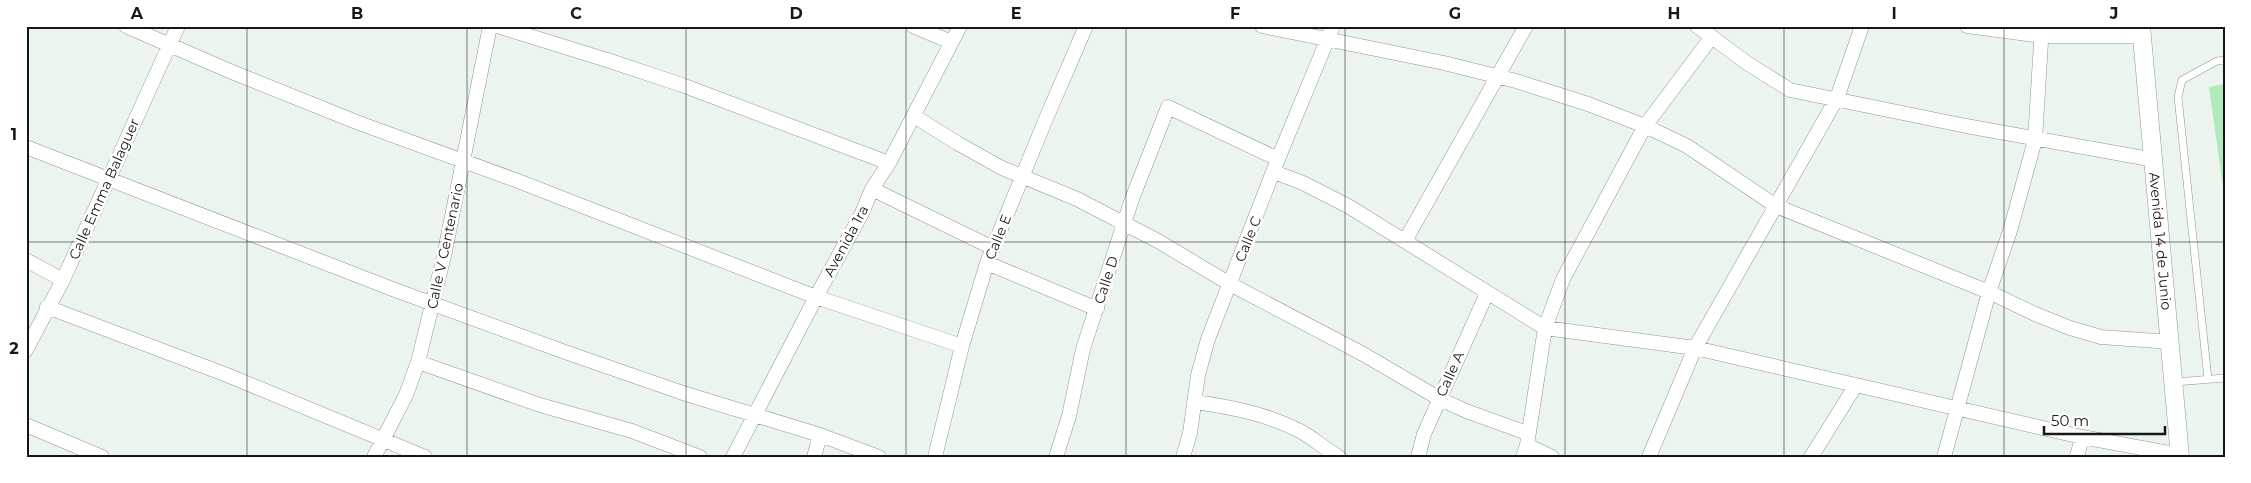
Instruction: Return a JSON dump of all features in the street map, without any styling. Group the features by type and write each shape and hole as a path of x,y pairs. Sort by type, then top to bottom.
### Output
{"street":[{"path":"126,26 169,46 359,123 464,161 816,297 962,346"},
{"name":"Calle Emma Balaguer","path":"26,350 47,307 63,280 178,26"},
{"name":"Calle V Centenario","path":"374,457 406,395 418,362 464,161 490,26"},
{"path":"497,26 608,60 889,163"},
{"path":"913,26 952,42"},
{"name":"Avenida 1ra","path":"733,457 862,213 872,189 889,163 960,26"},
{"name":"Calle E","path":"934,457 962,346 987,263 1086,26"},
{"path":"1262,26 1330,32 1497,76 1588,104 1646,126 1687,146 1721,167 1776,206 1989,292 2035,314 2070,328 2101,337 2171,342"},
{"path":"1405,241 1526,26"},
{"path":"1697,26 1711,38 1790,90 1837,98 2035,140 2155,160"},
{"path":"1649,457 1695,348 1837,98 1862,26"},
{"path":"1967,26 2043,31 2142,31"},
{"path":"1944,457 1989,292 2010,231 2035,140 2043,31"},
{"name":"Avenida 14 de Junio","path":"2142,31 2175,382 2180,456"},
{"name":"Calle C","path":"1183,457 1190,433 1198,375 1208,339 1330,32"},
{"path":"1526,445 1545,328 1563,278 1646,126 1711,38"},
{"name":"Calle D","path":"1056,457 1068,416 1083,349 1132,198 1168,107 1276,165"},
{"path":"914,116 1002,168 1076,199 1158,241 1230,284 1363,354 1526,445 1552,457"},
{"path":"26,147 395,290 620,371 820,435 879,457"},
{"path":"1276,165 1303,183 1348,206 1545,328 1695,348 2082,437 2180,456"},
{"path":"872,189 993,248"},
{"path":"26,260 63,280"},
{"path":"987,263 1097,309"},
{"name":"Calle A","path":"1418,457 1424,434 1486,293"},
{"path":"47,307 227,375 425,457"},
{"path":"418,362 540,406 632,431 700,457"},
{"path":"1811,457 1856,385"},
{"path":"1195,402 1236,408 1265,417 1300,431 1325,453 1339,457"},
{"path":"26,425 102,457"},
{"path":"814,457 820,435"},
{"path":"2078,457 2082,437"}],"lane":[{"path":"2208,379 2178,98 2182,80 2217,61 2225,60"},
{"path":"2175,382 2225,378"}],"green space":[{"path":"2225,84 2225,202 2209,87"}]}
